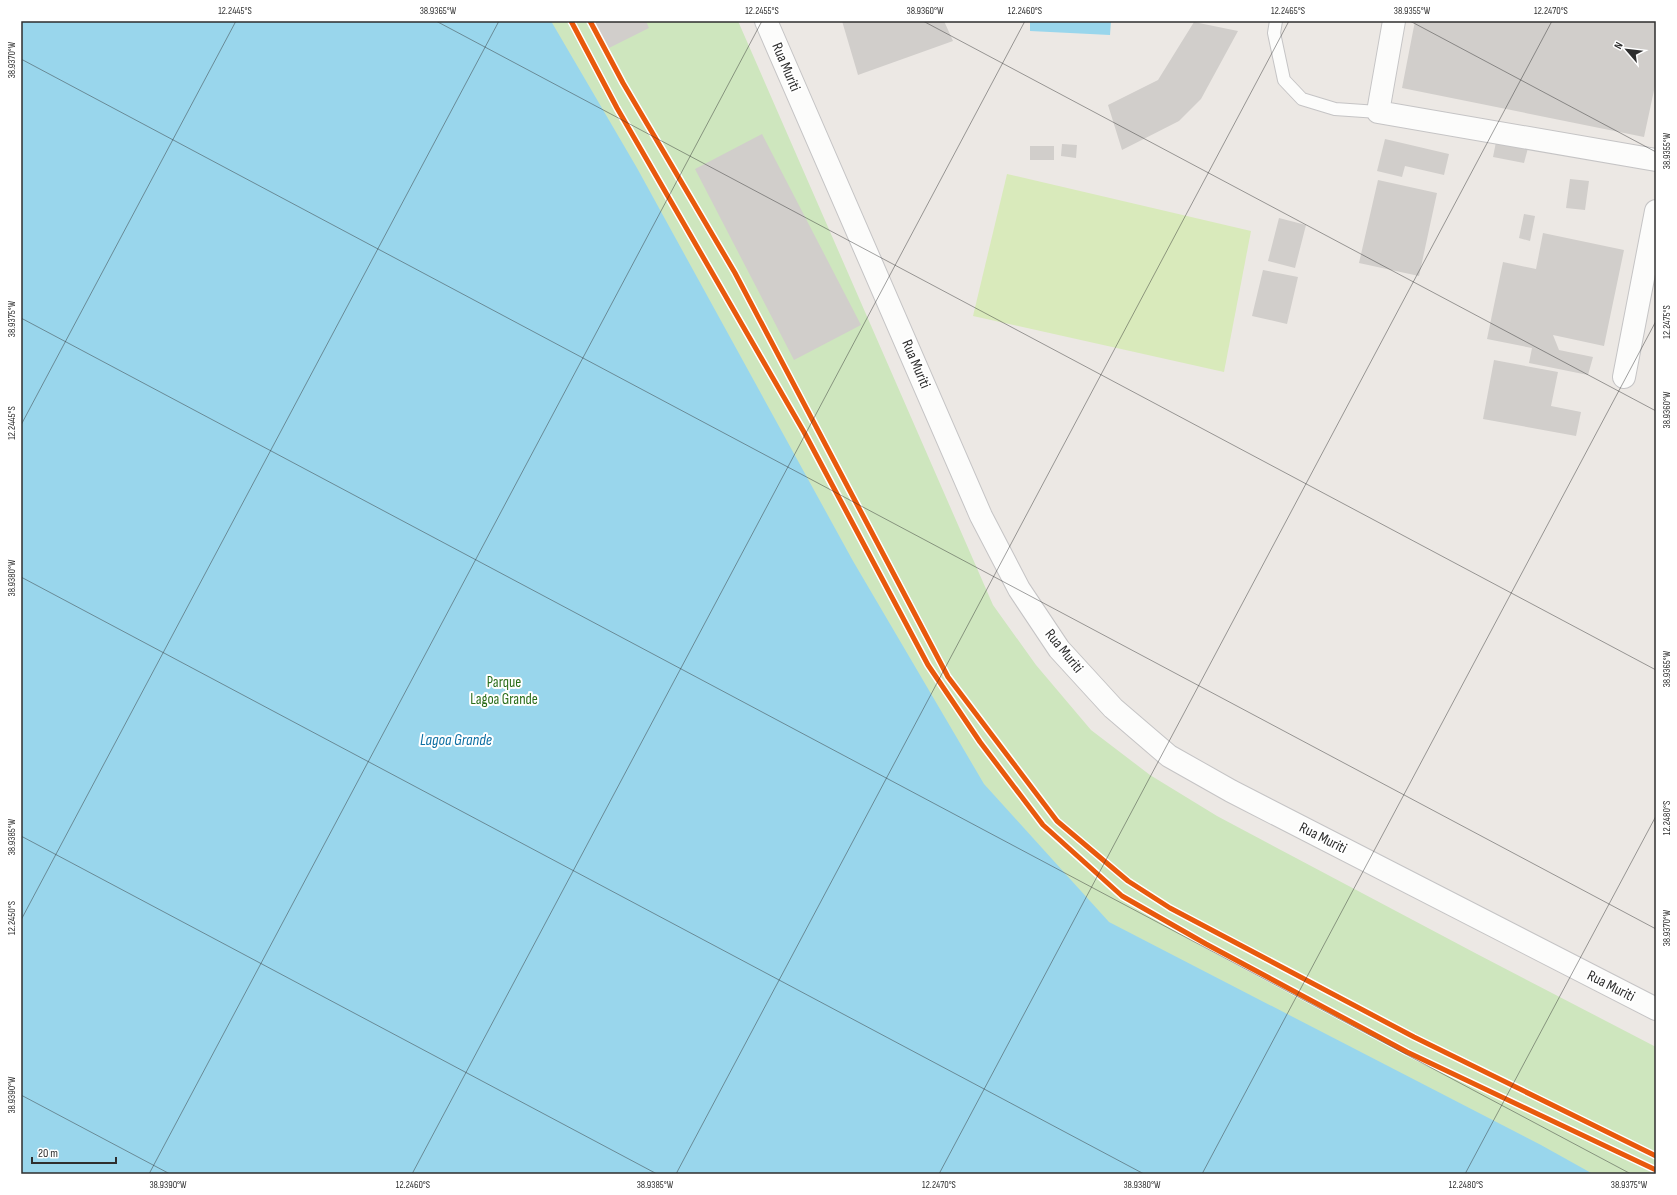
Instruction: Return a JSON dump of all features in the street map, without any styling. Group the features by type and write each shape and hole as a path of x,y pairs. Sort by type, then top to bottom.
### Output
{"street":[{"name":"Rua Muriti","path":"766,21 981,516 1018,589 1060,649 1113,708 1169,756 1230,791 1656,1009"},
{"path":"1394,21 1378,112 1656,160"},
{"path":"1624,377 1656,211"}],"lane":[{"path":"1276,21 1274,33 1284,80 1302,99 1335,110 1378,112"}],"green space":[{"name":"Lagoa Grande","path":"21,21 738,21 993,605 1036,665 1091,730 1150,775 1217,816 1656,1047 1656,1174 21,1174"},
{"path":"1007,174 1251,231 1224,372 973,316"}],"water":[{"name":"Lagoa Grande","path":"21,21 551,21 637,168 853,561 984,784 1109,922 1541,1145 1593,1174 21,1174"},
{"path":"1030,21 1111,21 1110,35 1030,31"}],"building":[{"path":"593,21 646,21 649,28 607,49"},
{"path":"842,21 944,21 953,41 858,75"},
{"path":"1415,21 1656,21 1656,81 1644,137 1402,88"},
{"path":"1194,22 1238,31 1201,99 1179,121 1122,150 1108,105 1158,80"},
{"path":"762,134 861,325 794,360 695,169"},
{"path":"1385,139 1449,154 1444,175 1405,166 1402,177 1377,171"},
{"path":"1496,142 1528,148 1524,163 1493,157"},
{"path":"1062,144 1077,145 1076,158 1061,156"},
{"path":"1030,146 1054,146 1054,160 1030,160"},
{"path":"1570,179 1589,181 1585,210 1566,208"},
{"path":"1378,180 1437,193 1419,276 1359,263"},
{"path":"1524,214 1535,216 1530,241 1519,238"},
{"path":"1279,218 1306,225 1295,268 1268,261"},
{"path":"1543,233 1624,250 1604,346 1553,335 1559,350 1593,357 1588,375 1529,363 1532,348 1487,339 1503,262 1536,269"},
{"path":"1263,270 1298,277 1287,324 1252,316"},
{"path":"1494,360 1558,372 1551,406 1581,412 1576,436 1483,419"}],"cycle path":[{"path":"571,21 617,108 804,432 928,665 980,742 1043,825 1122,896 1206,944 1407,1052 1656,1170"},
{"path":"590,21 623,83 735,273 948,677 1057,821 1128,881 1170,908 1414,1037 1656,1156"}],"park label":[{"name":"Parque Lagoa Grande","path":"504,690"}]}
